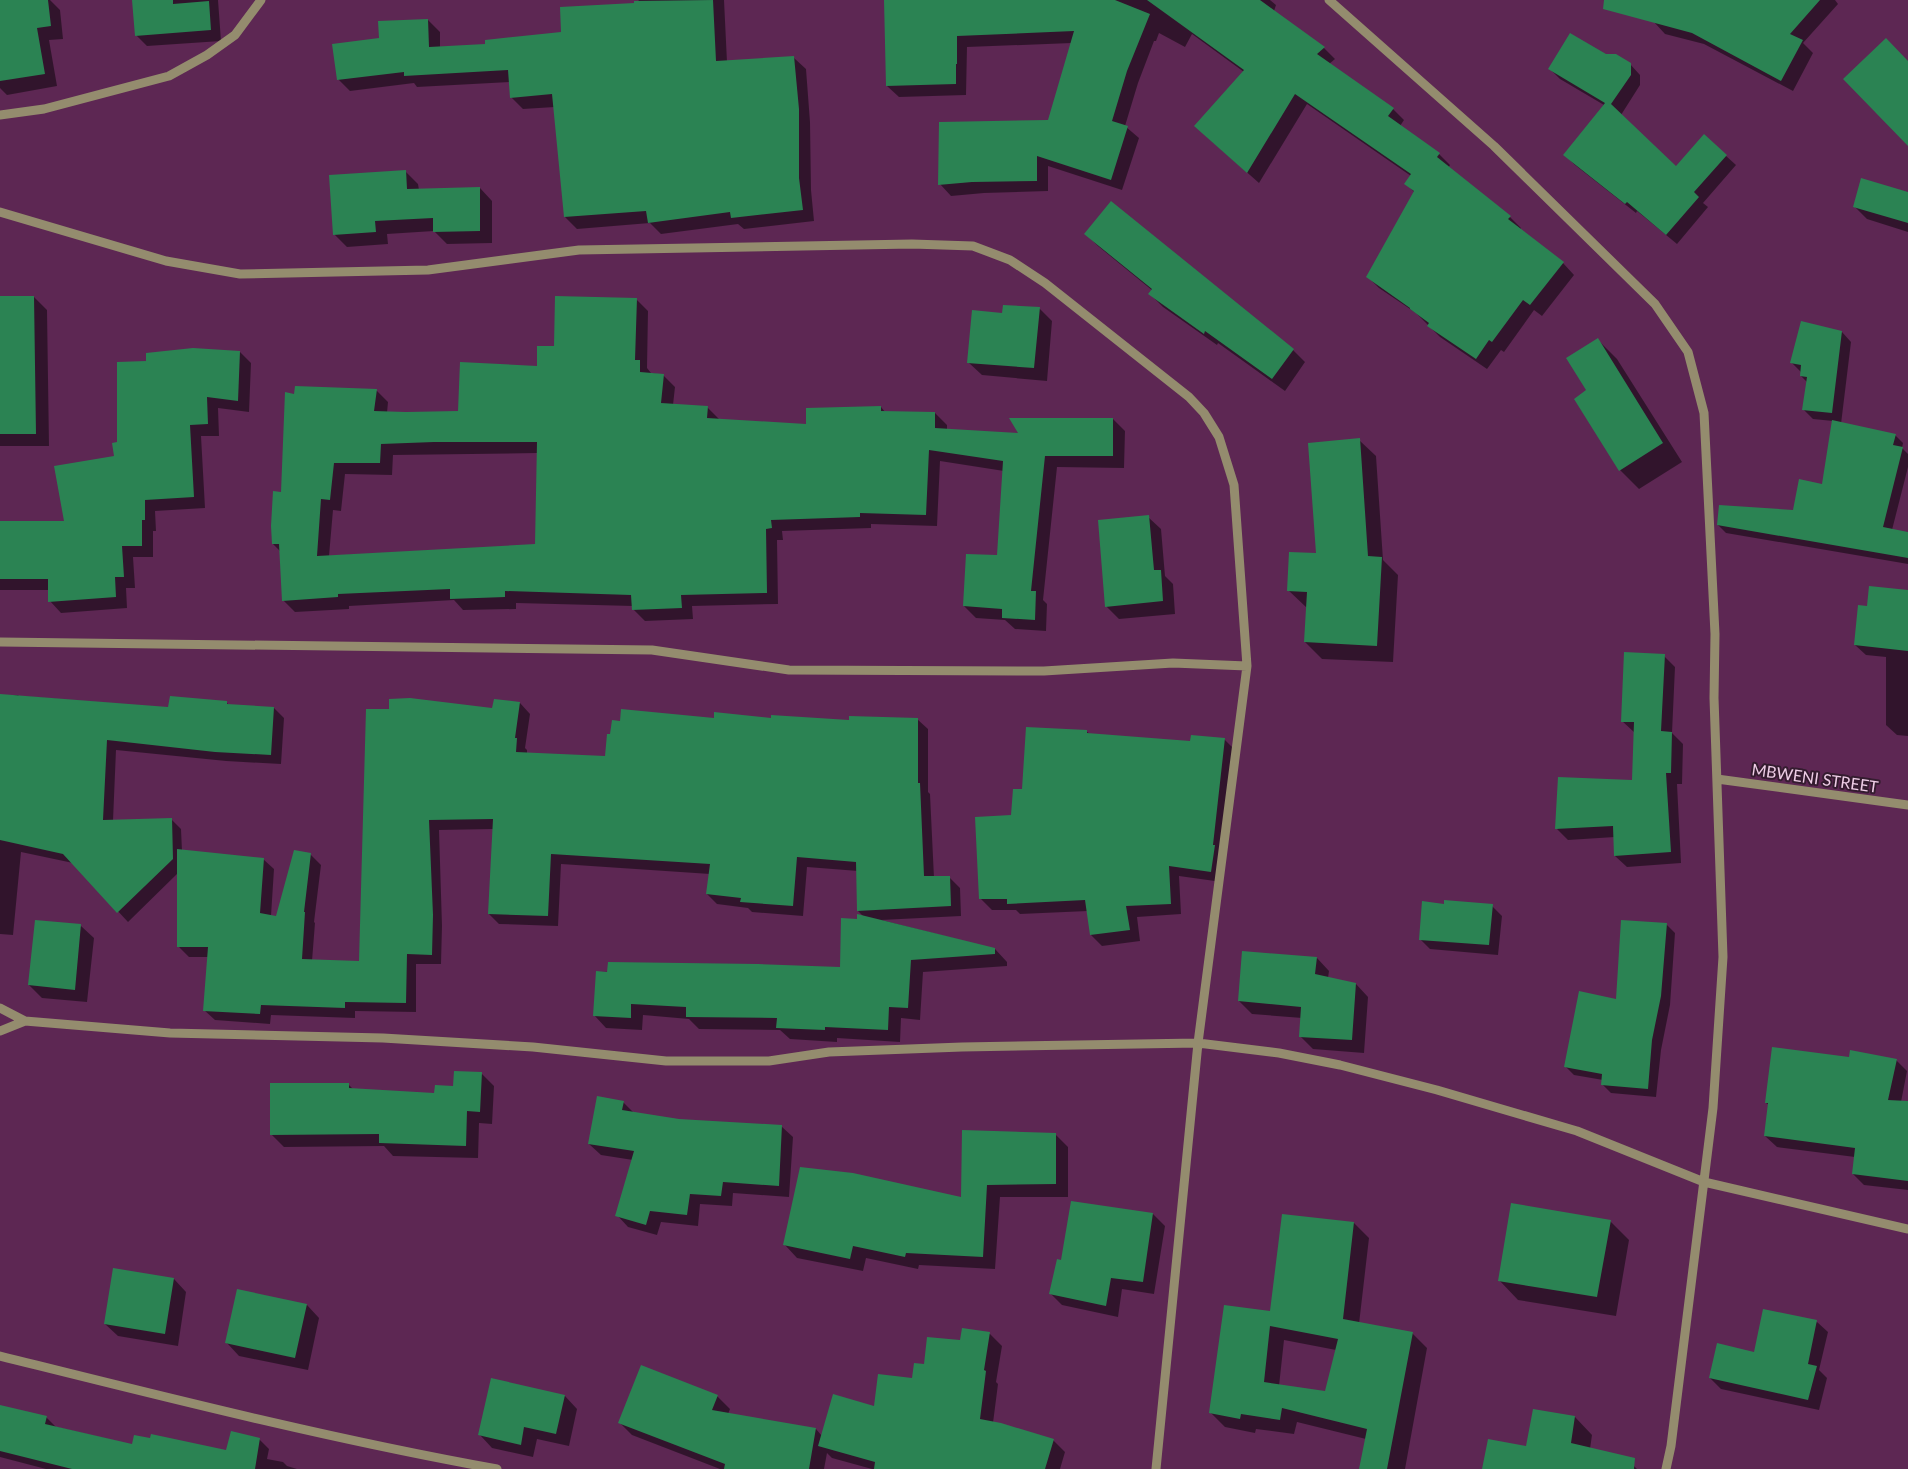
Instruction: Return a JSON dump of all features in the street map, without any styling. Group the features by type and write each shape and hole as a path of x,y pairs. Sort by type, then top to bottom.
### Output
{"street":[{"path":"0,115 44,109 169,76 207,55 235,35 261,0"},
{"path":"1329,0 1494,146 1655,304 1688,352 1704,413 1715,634 1714,698 1723,957 1713,1108 1671,1446 1666,1469"},
{"path":"0,212 166,261 240,274 428,270 579,250 912,244 973,246 1010,260 1045,284 1188,397 1204,413 1219,437 1234,485 1247,666 1198,1043 1156,1469"},
{"path":"0,642 652,650 789,670 1044,671 1173,663 1247,666"},
{"name":"MBWENI STREET","path":"1718,779 1908,805"},
{"path":"0,1008 25,1021 170,1033 383,1038 533,1047 666,1061 769,1061 829,1052 962,1047 1198,1043 1279,1053 1340,1065 1437,1090 1578,1131 1704,1182 1908,1229"},
{"path":"0,1031 25,1021"},
{"path":"0,1356 399,1452 497,1469"}],"building":[{"path":"0,0 48,0 51,26 37,28 45,74 0,81"},
{"path":"132,0 173,0 173,4 209,1 211,30 135,36"},
{"path":"713,0 716,61 794,56 799,109 799,178 803,210 731,218 730,212 648,223 646,211 564,217 552,94 510,98 508,70 404,76 404,72 337,80 332,44 379,38 378,21 428,19 429,47 485,44 485,40 561,32 560,7 634,3 634,1"},
{"path":"884,0 1115,0 1150,14 1127,71 1112,121 1128,126 1111,180 1037,156 1037,181 972,182 938,185 939,122 1048,120 1074,31 957,36 956,84 886,86"},
{"path":"1147,0 1260,0 1325,47 1317,54 1394,108 1388,116 1440,153 1437,157 1511,216 1508,219 1564,262 1530,305 1523,300 1492,342 1489,340 1476,359 1427,326 1429,323 1366,277 1414,191 1404,184 1411,174 1295,94 1247,173 1194,126 1244,70"},
{"path":"1604,0 1820,0 1790,34 1803,40 1781,81 1692,33 1603,9"},
{"path":"1570,33 1606,54 1616,54 1631,63 1631,75 1611,104 1676,166 1704,134 1727,155 1694,192 1699,197 1666,235 1627,202 1625,204 1563,155 1605,103 1548,69"},
{"path":"1886,38 1908,61 1908,146 1843,79"},
{"path":"406,170 407,189 480,187 480,231 433,232 433,218 375,221 376,232 333,235 329,175"},
{"path":"1861,178 1908,192 1908,223 1853,207"},
{"path":"1111,201 1294,349 1272,379 1205,331 1204,334 1148,294 1152,289 1084,234"},
{"path":"0,296 34,296 36,434 0,434"},
{"path":"555,296 637,298 635,360 640,360 640,372 664,374 661,403 708,406 707,418 806,424 806,408 881,406 881,411 935,412 935,428 1018,433 1009,418 1113,418 1113,456 1045,456 1031,591 1036,591 1035,620 1002,618 1002,609 963,606 966,554 997,555 1003,461 929,450 926,515 860,513 860,517 771,520 772,528 766,529 767,593 681,595 682,608 632,610 631,595 505,591 505,597 450,599 450,589 338,594 338,597 282,601 279,544 272,544 271,526 273,491 281,492 285,392 294,394 295,386 377,389 374,411 458,411 460,362 537,366 537,346 554,346","holes":["537,442 535,544 317,556 321,499 330,500 334,463 380,463 381,444"]},
{"path":"1003,305 1040,307 1034,368 967,363 972,310 1002,313"},
{"path":"1801,321 1842,331 1832,413 1802,410 1807,377 1800,376 1801,365 1790,363"},
{"path":"1598,338 1663,443 1619,471 1574,399 1586,390 1566,358"},
{"path":"193,348 240,351 238,401 207,397 208,424 190,425 194,497 145,500 145,520 142,520 142,546 122,546 124,577 115,577 116,597 48,602 48,579 0,579 0,521 64,521 54,466 114,456 112,443 117,442 117,362 146,361 146,353"},
{"path":"1832,420 1896,434 1893,445 1903,447 1883,527 1908,532 1908,558 1717,525 1719,505 1793,510 1799,479 1822,484"},
{"path":"1360,438 1368,556 1382,557 1377,646 1304,642 1307,592 1287,591 1289,552 1316,553 1308,443"},
{"path":"1149,515 1154,570 1161,570 1163,601 1105,607 1098,520"},
{"path":"1869,586 1908,590 1908,651 1854,645 1858,605 1867,606"},
{"path":"1624,652 1665,654 1661,731 1672,732 1671,773 1666,773 1671,852 1614,856 1613,826 1555,829 1558,777 1632,780 1634,722 1621,722"},
{"path":"0,694 168,707 170,696 227,701 227,704 274,707 271,755 215,752 107,740 103,820 172,818 173,859 117,913 63,854 0,840"},
{"path":"410,698 492,708 494,699 520,702 515,738 517,738 516,752 605,756 607,734 610,734 612,720 620,721 621,709 714,718 714,712 771,718 771,715 849,720 849,716 918,718 918,783 920,783 924,876 950,876 951,906 857,911 856,862 797,857 793,906 740,902 741,898 706,894 710,864 551,854 548,916 488,914 493,819 429,820 433,915 432,955 407,954 406,1003 345,1002 345,1008 261,1005 260,1014 203,1011 208,947 177,947 177,849 264,858 260,913 276,916 294,850 311,853 304,912 302,959 359,961 366,709 389,709 389,699"},
{"path":"1026,727 1087,730 1087,733 1190,741 1191,735 1225,738 1211,872 1169,866 1171,904 1126,906 1130,930 1090,935 1085,900 1007,904 1007,899 979,899 975,817 1011,815 1013,789 1022,789"},
{"path":"1444,900 1493,904 1489,945 1419,940 1422,901 1444,904"},
{"path":"857,914 995,948 995,954 911,960 908,1008 889,1007 888,1030 825,1027 825,1030 776,1028 777,1018 686,1017 686,1007 631,1004 631,1018 593,1016 596,971 607,972 608,962 840,967 841,918 857,919"},
{"path":"35,920 81,924 75,990 28,985"},
{"path":"1621,920 1667,923 1661,996 1652,1040 1648,1089 1601,1085 1602,1074 1564,1067 1579,991 1616,999"},
{"path":"1242,951 1317,957 1315,974 1356,983 1352,1040 1299,1037 1301,1007 1238,1001"},
{"path":"1772,1047 1849,1057 1850,1050 1897,1059 1888,1100 1908,1101 1908,1181 1852,1174 1855,1148 1764,1136 1768,1103 1765,1103"},
{"path":"454,1071 482,1072 480,1112 467,1111 466,1146 379,1143 379,1134 270,1135 270,1083 349,1083 349,1088 434,1093 435,1085 453,1086"},
{"path":"597,1096 624,1101 622,1110 679,1119 782,1125 779,1186 723,1182 721,1196 690,1194 687,1215 650,1211 646,1225 615,1216 634,1151 588,1144"},
{"path":"962,1130 1056,1133 1056,1184 987,1185 983,1257 906,1253 905,1257 853,1246 850,1259 783,1245 800,1167 853,1173 961,1197"},
{"path":"1071,1201 1153,1213 1143,1282 1111,1278 1106,1306 1049,1294 1057,1259 1061,1260"},
{"path":"1511,1203 1611,1220 1597,1297 1498,1281"},
{"path":"1282,1214 1354,1222 1343,1319 1413,1332 1387,1469 1359,1469 1367,1429 1282,1408 1280,1420 1241,1414 1240,1419 1209,1413 1224,1305 1270,1311","holes":["1270,1326 1338,1339 1325,1391 1264,1382"]},
{"path":"113,1268 174,1278 165,1334 104,1324"},
{"path":"237,1289 307,1304 295,1358 225,1343"},
{"path":"1763,1309 1817,1320 1808,1364 1817,1366 1808,1400 1709,1378 1717,1343 1754,1352"},
{"path":"962,1328 990,1332 984,1370 986,1371 980,1419 1001,1423 1054,1439 1045,1469 874,1469 875,1462 818,1446 833,1394 874,1406 878,1374 912,1378 914,1363 924,1364 927,1337 960,1340"},
{"path":"641,1365 718,1395 712,1410 816,1428 809,1469 724,1469 725,1464 618,1423"},
{"path":"491,1378 565,1395 556,1434 524,1427 521,1445 478,1435"},
{"path":"0,1405 47,1416 45,1424 132,1444 134,1435 150,1438 151,1434 226,1450 231,1431 260,1438 255,1469 72,1469 0,1451"},
{"path":"1533,1409 1575,1416 1571,1443 1635,1458 1634,1469 1482,1469 1488,1439 1526,1446"}]}
